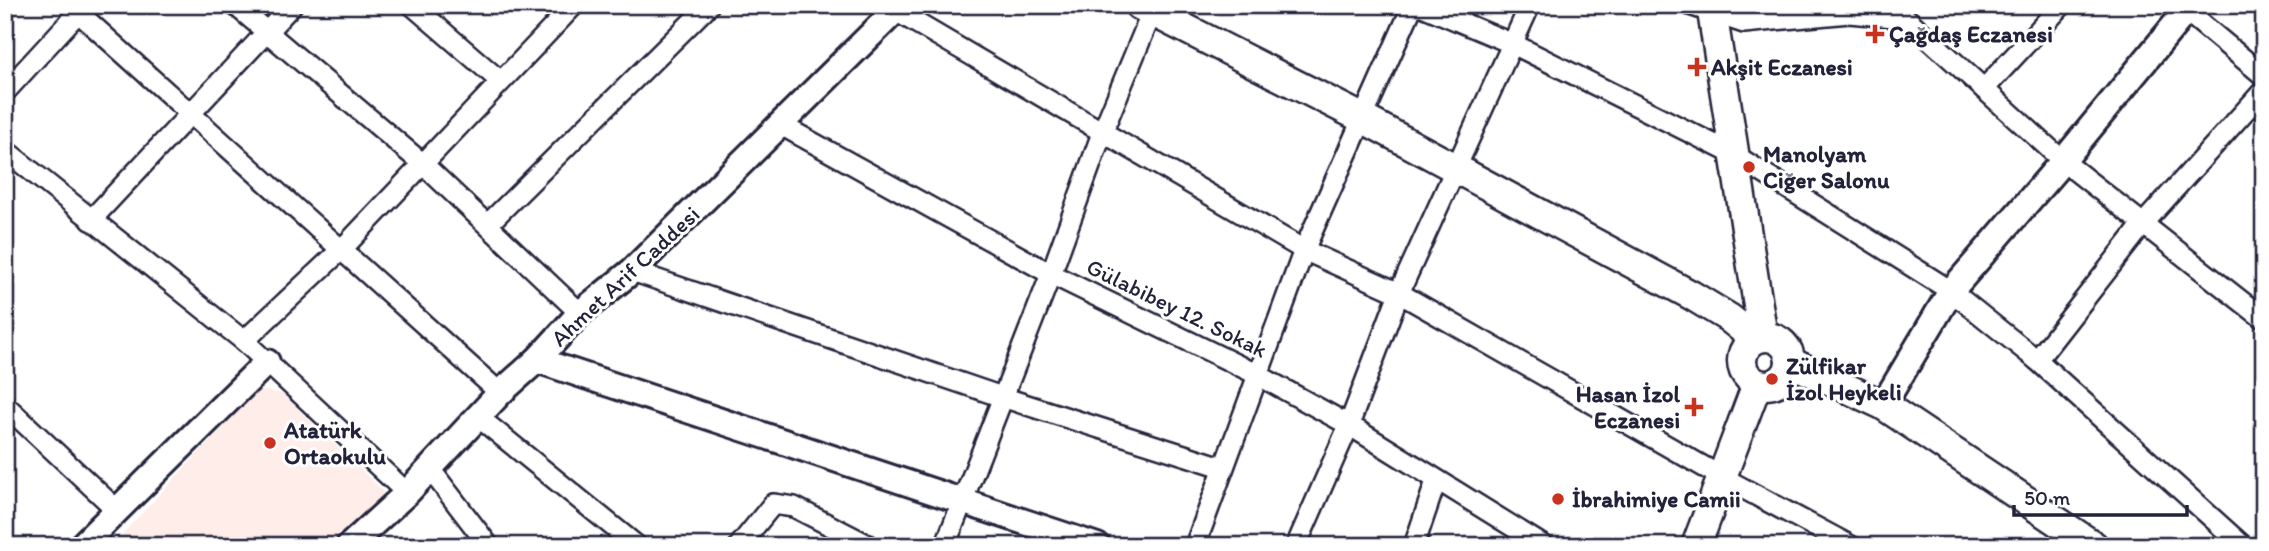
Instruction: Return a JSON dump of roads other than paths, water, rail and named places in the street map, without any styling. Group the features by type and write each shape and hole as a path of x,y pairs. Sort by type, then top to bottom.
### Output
{"main road":[{"path":"1149,8 1362,118 1454,170 1691,295 1759,338 1782,343 1788,351 1790,362 1788,370 1776,383 1757,384 1742,368 1742,356 1746,346 1759,338"},
{"path":"1704,8 1732,154 1759,338"},
{"path":"1790,362 1883,405 2094,546"},
{"path":"1696,546 1720,476 1757,384"}],"street":[{"path":"235,5 422,164 580,313"},
{"path":"91,220 265,30 292,5"},
{"path":"412,5 499,80"},
{"path":"244,341 343,248 499,80 574,5"},
{"path":"488,224 709,5"},
{"path":"1195,546 1256,374 1304,250 1413,5"},
{"path":"1420,5 1513,44 1732,154 1951,291 2037,360 2243,546"},
{"path":"1296,546 1349,425 1399,293 1530,5"},
{"path":"1984,89 2062,5"},
{"path":"1883,405 1951,291 2063,161 2185,7 2264,76"},
{"path":"5,92 78,8 188,114 343,248 500,393"},
{"path":"899,8 1102,133 1304,250 1399,293 1720,476 1851,546"},
{"name":"Ahmet Arif Caddesi","path":"349,546 407,493 477,416 537,360 580,313 632,271 899,8"},
{"path":"945,546 1051,274 1149,8"},
{"path":"1704,8 1744,23 1849,13 1906,11 1984,89 2063,161 2264,318"},
{"path":"2037,360 2144,223 2264,90"},
{"name":"Gülabibey 12. Sokak","path":"781,125 1051,274 1256,374 1349,425 1544,546"},
{"path":"5,150 244,341 407,493"},
{"path":"632,271 1002,397 1222,467"},
{"path":"537,360 1097,546"},
{"path":"81,546 267,362"},
{"path":"5,405 118,511"},
{"path":"477,416 637,546"},
{"path":"430,469 489,546"},
{"path":"1413,546 1436,481"},
{"path":"738,546 773,504 794,507 870,546"}],"place":[{"name":"Çağdaş Eczanesi","path":"1875,34"},
{"name":"Akşit Eczanesi","path":"1697,67"},
{"name":"Manolyam Ciğer Salonu","path":"1749,167"},
{"name":"Zülfikar İzol Heykeli","path":"1772,379"},
{"name":"Hasan İzol Eczanesi","path":"1694,407"},
{"name":"Atatürk Ortaokulu","path":"270,443"},
{"name":"İbrahimiye Camii","path":"1558,499"}]}
